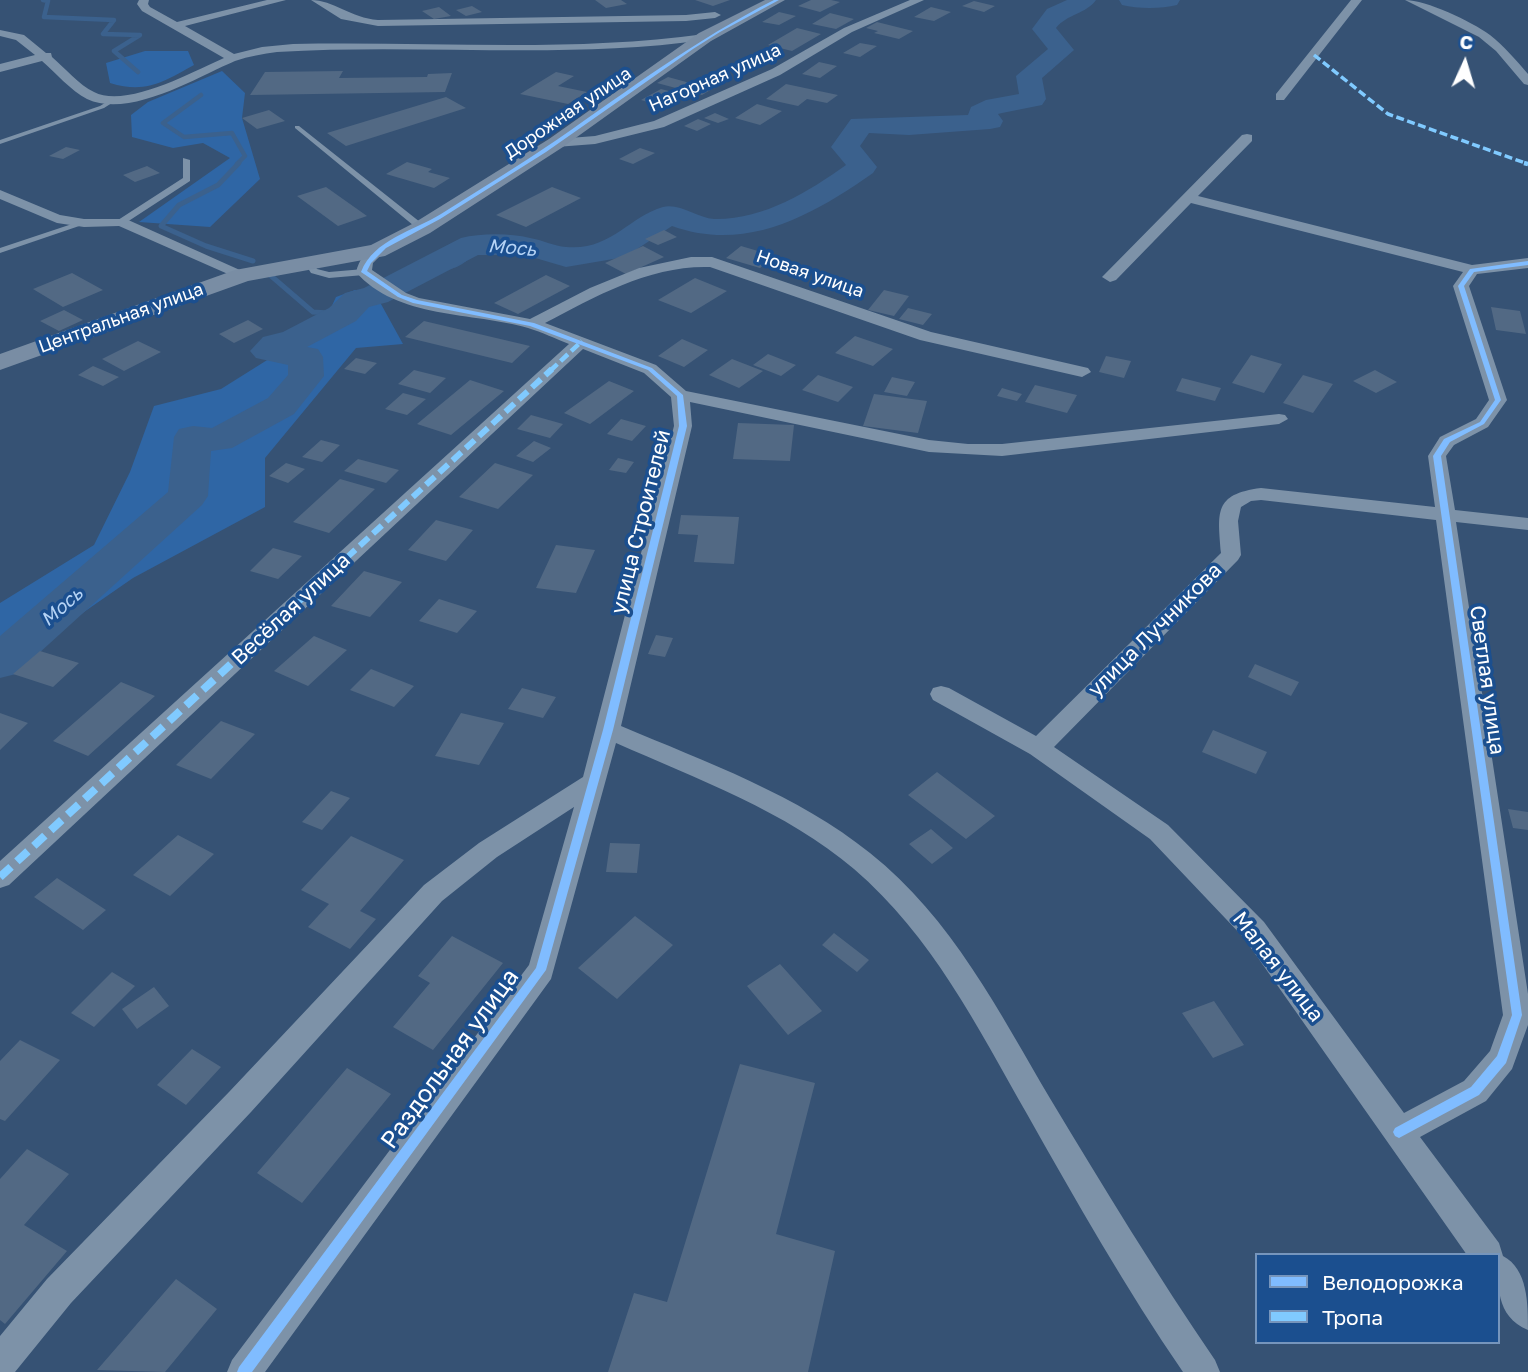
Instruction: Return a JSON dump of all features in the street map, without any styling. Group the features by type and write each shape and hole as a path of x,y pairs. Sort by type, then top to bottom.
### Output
{"street":[{"path":"144,0 142,4 146,9 233,58"},
{"path":"177,25 281,0"},
{"path":"316,0 355,22 378,23 686,18 715,15 739,18"},
{"name":"Дорожная улица","path":"308,262 377,251 422,228 556,143 705,37 777,0"},
{"name":"Нагорная улица","path":"556,143 595,141 659,124 776,72 848,30 919,0"},
{"path":"1280,97 1357,0"},
{"path":"1410,0 1483,36 1500,48 1528,81"},
{"path":"690,5 715,15"},
{"path":"0,33 20,37 47,56 91,96 113,100 137,97 233,58 262,51 415,45 540,48"},
{"path":"481,54 705,37"},
{"path":"0,68 47,56"},
{"path":"1110,277 1247,138"},
{"path":"0,194 57,219 84,223 121,222 243,275"},
{"path":"1188,198 1472,270 1528,262"},
{"path":"377,251 366,262 364,272 400,296 415,302 532,324 582,341 650,369 680,395 929,446 1002,450 1279,419"},
{"name":"Новая улица","path":"532,324 587,295 640,274 694,259 725,266 926,336 1082,372"},
{"name":"Центральная улица","path":"0,362 243,275 308,262"},
{"name":"Светлая улица","path":"1399,1132 1475,1091 1503,1059 1517,1014 1437,456 1447,441 1482,423 1498,400 1461,286 1472,270"},
{"name":"Весёлая улица","path":"0,877 582,341"},
{"name":"улица Строителей","path":"608,730 683,426 680,395"},
{"name":"улица Лучникова","path":"1038,748 1231,555 1229,507 1235,499 1244,495 1261,494 1528,524"},
{"name":"Малая улица","path":"941,694 1038,748 1159,832 1254,930 1486,1253"},
{"path":"608,730 742,790 821,832 890,886 952,959 1149,1295 1203,1372"},
{"name":"Раздольная улица","path":"244,1372 541,970 608,730"},
{"path":"0,1363 59,1291 240,1102 433,893 488,850 594,782"},
{"path":"1500,1274 1528,1313"}],"lane":[{"path":"2,142 102,107 113,100"},
{"path":"297,127 422,228"},
{"path":"121,222 187,179 186,160"},
{"path":"0,251 84,223"},
{"path":"308,262 314,271 330,275 364,272"}],"shaded area":[{"path":"145,51 188,51 194,65 163,81 144,87 110,83 106,63"},
{"path":"222,71 245,93 242,118 260,179 210,227 139,222 230,158 203,143 173,148 132,137 131,115 148,102"},
{"path":"466,244 467,248 481,249 457,267 440,269 442,265 436,259 450,249"},
{"path":"355,290 376,295 403,344 356,348 265,458 265,507 133,578 68,623 0,663 0,603 94,545 130,472 154,406 221,389 323,325 336,297"}],"building":[{"path":"595,0 621,0 627,4 606,8"},
{"path":"695,0 730,0 713,6"},
{"path":"811,0 840,2 820,12 798,6"},
{"path":"974,1 995,6 984,12 962,6"},
{"path":"472,6 482,12 466,16 456,10"},
{"path":"439,7 451,16 434,19 422,11"},
{"path":"931,7 951,12 934,21 914,17"},
{"path":"779,12 796,16 779,25 762,22"},
{"path":"830,13 854,19 836,29 812,24"},
{"path":"877,22 913,31 899,39 874,33 878,31 866,28"},
{"path":"797,28 821,34 792,51 768,45"},
{"path":"860,43 877,46 860,57 843,53"},
{"path":"819,62 837,66 820,78 802,74"},
{"path":"343,71 339,78 427,77 428,74 452,73 445,92 250,95 265,72"},
{"path":"556,72 574,76 558,86 587,92 568,104 520,94"},
{"path":"668,77 712,89 702,95 657,83"},
{"path":"786,84 838,95 827,103 807,99 798,106 766,99"},
{"path":"661,89 684,95 664,107 641,100"},
{"path":"446,97 466,108 346,146 327,133"},
{"path":"757,104 782,111 760,125 735,118"},
{"path":"269,110 285,121 257,129 242,118"},
{"path":"715,113 729,119 718,123 704,118"},
{"path":"698,119 711,124 697,131 684,126"},
{"path":"66,147 80,150 63,159 49,156"},
{"path":"640,148 655,153 633,164 619,159"},
{"path":"407,162 432,169 428,172 450,178 434,188 386,174"},
{"path":"147,166 160,173 135,182 123,175"},
{"path":"326,187 367,216 338,226 297,196"},
{"path":"552,187 581,198 526,227 496,215"},
{"path":"664,230 677,237 658,245 645,239"},
{"path":"643,246 664,257 626,274 605,263"},
{"path":"741,246 775,256 760,268 726,258"},
{"path":"72,273 103,290 63,307 33,289"},
{"path":"546,275 570,286 518,314 494,303"},
{"path":"695,278 727,291 691,313 658,300"},
{"path":"884,290 909,296 894,316 868,310"},
{"path":"1491,307 1520,311 1526,334 1496,330"},
{"path":"908,308 932,314 923,325 899,319"},
{"path":"64,310 83,320 59,331 40,321"},
{"path":"248,320 263,329 234,343 219,334"},
{"path":"424,321 530,346 512,363 405,337"},
{"path":"855,336 893,349 873,366 835,353"},
{"path":"682,339 708,350 684,367 658,356"},
{"path":"138,341 161,352 124,371 102,359"},
{"path":"768,354 796,365 781,376 753,365"},
{"path":"1251,355 1282,364 1264,393 1232,383"},
{"path":"1106,356 1131,361 1124,378 1099,372"},
{"path":"356,358 377,363 365,374 344,369"},
{"path":"732,359 763,371 739,388 709,375"},
{"path":"93,366 119,377 103,386 78,375"},
{"path":"414,370 446,378 430,393 398,384"},
{"path":"1375,370 1397,382 1376,393 1353,381"},
{"path":"818,375 853,387 838,402 802,390"},
{"path":"1303,375 1333,384 1313,413 1283,403"},
{"path":"892,377 915,382 907,396 884,392"},
{"path":"1182,378 1221,388 1215,401 1176,391"},
{"path":"470,380 504,391 451,435 417,424"},
{"path":"609,381 634,391 590,424 564,413"},
{"path":"1035,385 1077,395 1067,413 1025,402"},
{"path":"1002,388 1022,394 1017,401 997,396"},
{"path":"403,393 426,399 407,415 385,409"},
{"path":"874,394 927,401 918,433 863,426"},
{"path":"531,415 563,424 550,438 517,429"},
{"path":"621,419 646,426 632,441 607,434"},
{"path":"738,423 794,425 790,461 733,459"},
{"path":"321,440 340,445 322,462 302,457"},
{"path":"534,441 551,448 533,462 516,456"},
{"path":"618,458 634,462 626,473 609,470"},
{"path":"358,459 399,470 386,483 344,471"},
{"path":"286,463 305,469 288,483 269,476"},
{"path":"495,463 533,475 498,509 459,497"},
{"path":"340,479 375,489 329,533 293,522"},
{"path":"681,515 739,517 734,564 694,562 698,535 678,534"},
{"path":"436,520 473,530 446,561 408,550"},
{"path":"556,545 595,550 576,593 536,588"},
{"path":"273,548 302,556 278,579 250,571"},
{"path":"364,571 402,582 370,617 331,606"},
{"path":"439,599 477,611 457,633 419,621"},
{"path":"656,635 673,638 665,657 648,654"},
{"path":"314,636 347,650 308,686 274,671"},
{"path":"40,651 79,663 53,687 13,674"},
{"path":"1255,664 1299,682 1291,696 1248,677"},
{"path":"371,669 414,686 394,707 350,690"},
{"path":"121,682 155,696 88,756 53,741"},
{"path":"522,688 556,697 543,718 508,709"},
{"path":"0,713 28,723 0,750"},
{"path":"461,713 504,723 479,765 435,756"},
{"path":"221,721 255,734 211,779 176,765"},
{"path":"1213,730 1267,752 1256,774 1202,752"},
{"path":"937,772 995,816 966,839 908,795"},
{"path":"331,791 350,798 322,830 302,822"},
{"path":"1508,809 1528,812 1528,830 1513,828"},
{"path":"931,829 953,848 932,864 909,844"},
{"path":"178,835 214,854 170,896 133,875"},
{"path":"351,836 404,860 360,911 376,919 350,949 308,927 329,904 301,890"},
{"path":"610,843 640,844 637,873 606,872"},
{"path":"57,878 106,910 83,930 34,897"},
{"path":"635,916 673,945 617,999 578,968"},
{"path":"834,933 869,960 857,972 822,945"},
{"path":"452,936 503,963 433,1050 393,1027 430,983 418,976"},
{"path":"780,964 822,1011 788,1035 747,986"},
{"path":"112,972 135,986 94,1027 71,1013"},
{"path":"154,987 169,1006 137,1029 122,1009"},
{"path":"1214,1001 1244,1045 1213,1058 1182,1013"},
{"path":"20,1040 60,1060 5,1121 0,1119 0,1061"},
{"path":"192,1049 221,1067 186,1105 157,1085"},
{"path":"740,1064 815,1083 776,1234 835,1251 808,1372 608,1372 634,1293 667,1302"},
{"path":"347,1068 391,1094 302,1203 257,1173"},
{"path":"27,1149 69,1174 24,1225 67,1251 5,1324 0,1320 0,1179"},
{"path":"176,1279 217,1309 165,1372 97,1370"}],"waterway":[{"path":"43,0 48,1 44,17 114,20 103,34 140,35 114,51 138,72"},
{"name":"Мось","path":"0,662 188,496 193,437 218,440 281,406 306,376 305,357 268,351 275,344 294,340 344,314 357,300 376,295 472,245 526,246 566,257 614,250 669,215 716,228 756,222 794,209 863,167 845,147 861,125 909,127 990,121 980,113 995,106 1033,99 1029,76 1062,50 1044,29 1055,14 1085,0"},
{"name":"Мось","path":"1130,0 1169,0"},
{"path":"201,95 163,123 184,137 232,133 245,156 237,164"},
{"path":"239,163 218,185 179,205 161,226 206,246 253,261"},
{"path":"270,275 313,312 344,314"}],"marked path":[{"path":"1314,55 1388,114 1528,164"},
{"path":"0,877 582,341"}],"cycle path":[{"path":"244,1372 541,970 608,730 683,426 680,395 650,369 532,324 415,302 400,296 364,272 368,263 384,247 438,218 544,151 691,48 777,0"},
{"path":"1399,1132 1475,1091 1502,1059 1517,1015 1437,456 1447,441 1482,423 1498,400 1461,286 1472,270 1528,263"}]}
